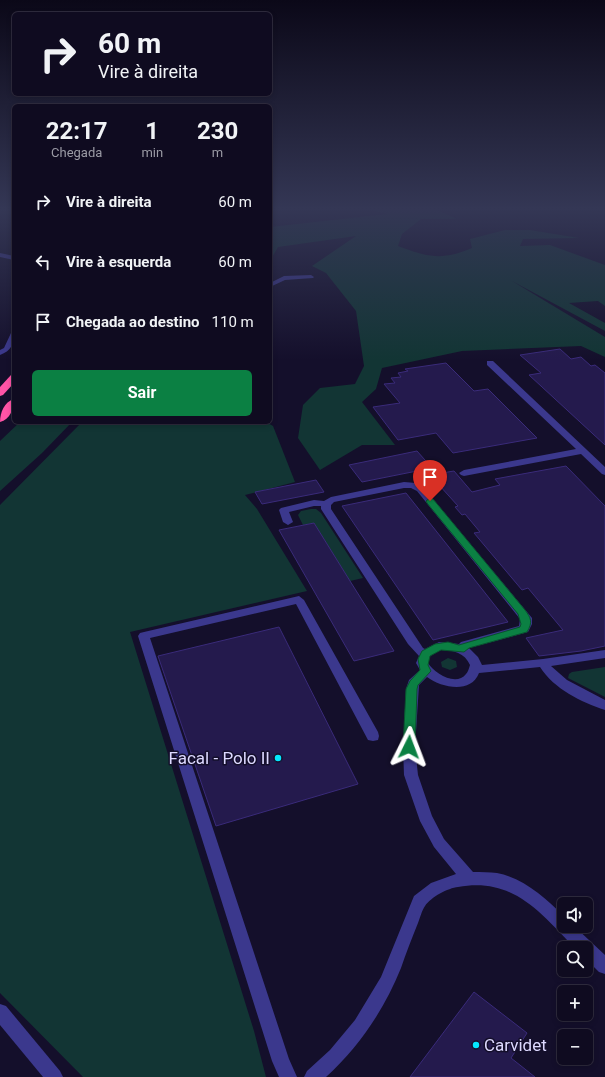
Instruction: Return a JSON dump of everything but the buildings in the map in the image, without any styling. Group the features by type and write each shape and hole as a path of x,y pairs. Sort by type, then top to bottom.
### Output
{"highway":[{"path":"0,393 12,379"},
{"path":"0,419 12,404"}],"street":[{"path":"272,284 284,278 311,277"},
{"path":"0,353 7,349 12,339"},
{"path":"490,363 605,472"},
{"path":"464,473 582,451"},
{"path":"288,522 284,510 314,503 326,504 331,500 404,485 413,485 420,488 526,618 524,629 465,645 461,649"},
{"path":"326,504 326,509 419,651 425,655"},
{"path":"288,1077 278,1054 144,636 300,600 373,736"},
{"path":"439,646 448,646 461,649 470,655 474,660 476,668 472,676 458,683 440,681 426,671 423,665 425,655 432,649 439,646"},
{"path":"476,668 483,669 543,663 605,654"},
{"path":"543,663 549,674 560,683 605,705"},
{"path":"426,671 413,683 412,689 409,747 411,775 426,817 439,843 469,878"},
{"path":"313,1077 336,1056 361,1026 387,982 419,901 436,888 452,881 469,878 498,880 523,890 547,910 605,966"},
{"path":"0,1012 54,1077"}],"green space":[{"path":"322,259 589,259 605,265 605,306 598,301 569,303 605,323 605,331 512,281 605,337 605,357 581,346 462,351 382,368 376,389 362,402 395,445 362,445 320,470 298,438 303,405 320,388 355,384 364,366 356,311 326,273 312,266"},
{"path":"18,424 70,424 42,453 0,491 0,441"},
{"path":"80,424 270,424 273,426 295,482 245,495 257,509 307,591 130,632 254,1031 266,1077 83,1077 0,993 0,505"},
{"path":"316,509 321,513 363,578 350,581 314,523 303,525 298,515 301,511"},
{"path":"448,658 456,661 457,667 450,670 442,667 441,662"},
{"path":"605,667 605,697 568,678 569,674 572,672"}],"place":[{"name":"Facal - Polo II","path":"278,758"},
{"name":"Carvidet","path":"476,1045"}],"route":[{"path":"409,747 413,683 426,671 423,665 423,659 426,653 439,646 457,647 461,649 465,645 524,629 526,624 526,618 430,501"}]}
